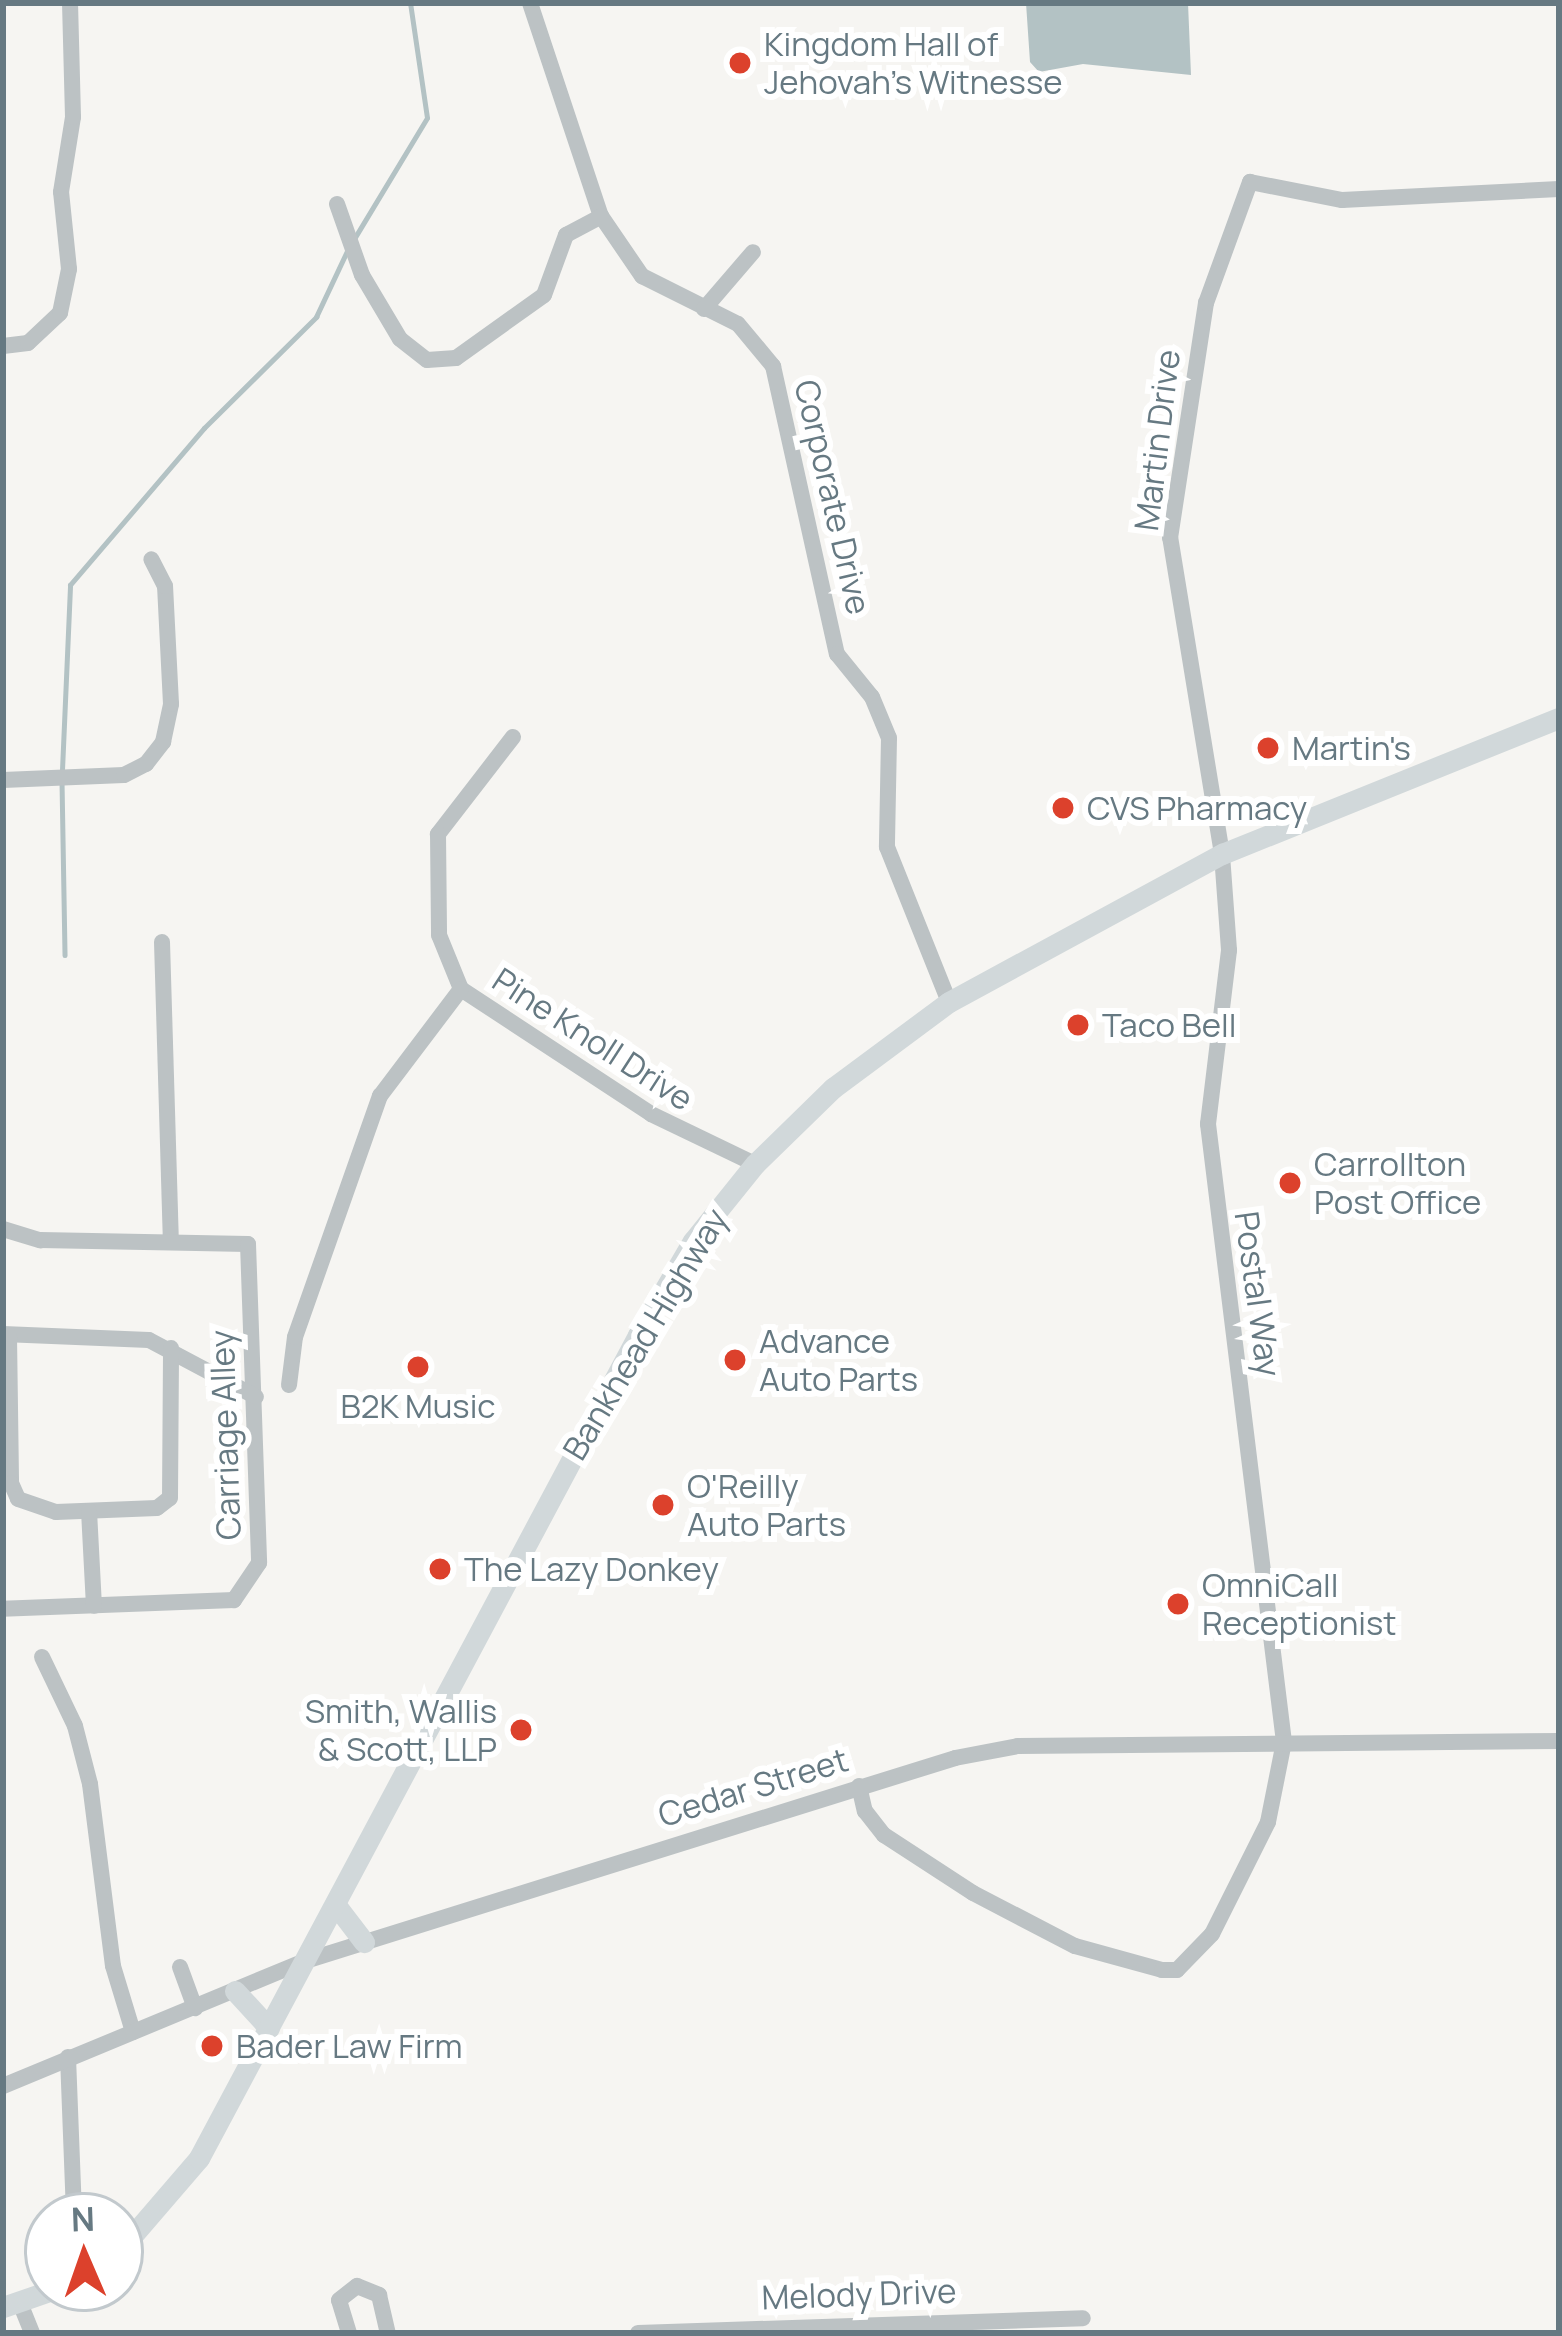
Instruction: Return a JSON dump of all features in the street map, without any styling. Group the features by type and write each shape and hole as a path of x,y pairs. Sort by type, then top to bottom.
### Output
{"main road":[{"name":"Bankhead Highway","path":"144,2222 200,2158 643,1325 693,1241 755,1164 833,1088 949,1002 1222,854 1559,718"},
{"path":"335,1904 364,1942"},
{"path":"235,1991 269,2028"}],"street":[{"path":"3,346 28,343 60,313 65,291 70,3"},
{"name":"Corporate Drive","path":"530,3 601,217 642,276 748,331 773,366 837,654 872,697 889,738 887,847 949,1002"},
{"name":"Martin Drive","path":"1222,854 1170,538 1206,302 1250,182 1342,200 1559,189"},
{"path":"338,204 362,275 400,339 428,360 456,358 544,296 566,235 601,217"},
{"path":"704,309 753,252"},
{"path":"3,780 124,775 146,764 163,742 171,704 165,586 151,560"},
{"name":"Pine Knoll Drive","path":"513,737 438,834 439,934 461,989 679,1131 755,1164"},
{"name":"Postal Way","path":"1222,854 1229,950 1208,1124 1284,1742"},
{"path":"3,1229 40,1240 171,1242 162,942"},
{"path":"289,1376 380,1096 461,989"},
{"name":"Carriage Alley","path":"3,1609 185,1607 234,1600 248,1587 259,1563 248,1244 171,1242"},
{"path":"171,1348 170,1498 158,1508 88,1511 33,1509 18,1499 6,1335 114,1335 171,1348 256,1397"},
{"path":"88,1511 94,1606"},
{"path":"42,1657 75,1726 90,1784 113,1966 134,2032"},
{"name":"Cedar Street","path":"3,2086 305,1961 859,1786 1018,1746 1559,1741"},
{"path":"859,1786 865,1811 884,1835 973,1893 1075,1946 1177,1970 1212,1934 1256,1847 1284,1742"},
{"path":"180,1967 195,2008"},
{"path":"68,2057 73,2192"},
{"path":"349,2333 339,2300 357,2286 370,2287 388,2308 388,2333"},
{"path":"11,2305 32,2333"},
{"name":"Melody Drive","path":"638,2333 1082,2318"}],"shaded area":[{"path":"1026,3 1188,3 1191,75 1083,64 1039,72 1030,62"}],"waterway":[{"path":"354,239 427,118 410,3"},
{"path":"62,770 70,585 204,428 316,317 348,249"},
{"path":"62,781 65,955"}],"place":[{"name":"Kingdom Hall of Jehovah’s Witnesse","path":"740,63"},
{"name":"Martin's","path":"1268,748"},
{"name":"CVS Pharmacy","path":"1063,808"},
{"name":"Taco Bell","path":"1078,1025"},
{"name":"Carrollton Post Office","path":"1290,1183"},
{"name":"Advance Auto Parts","path":"735,1360"},
{"name":"B2K Music","path":"418,1367"},
{"name":"O'Reilly Auto Parts","path":"663,1505"},
{"name":"The Lazy Donkey","path":"440,1569"},
{"name":"OmniCall Receptionist","path":"1178,1604"},
{"name":"Smith, Wallis & Scott, LLP","path":"521,1730"},
{"name":"Bader Law Firm","path":"212,2046"}]}
